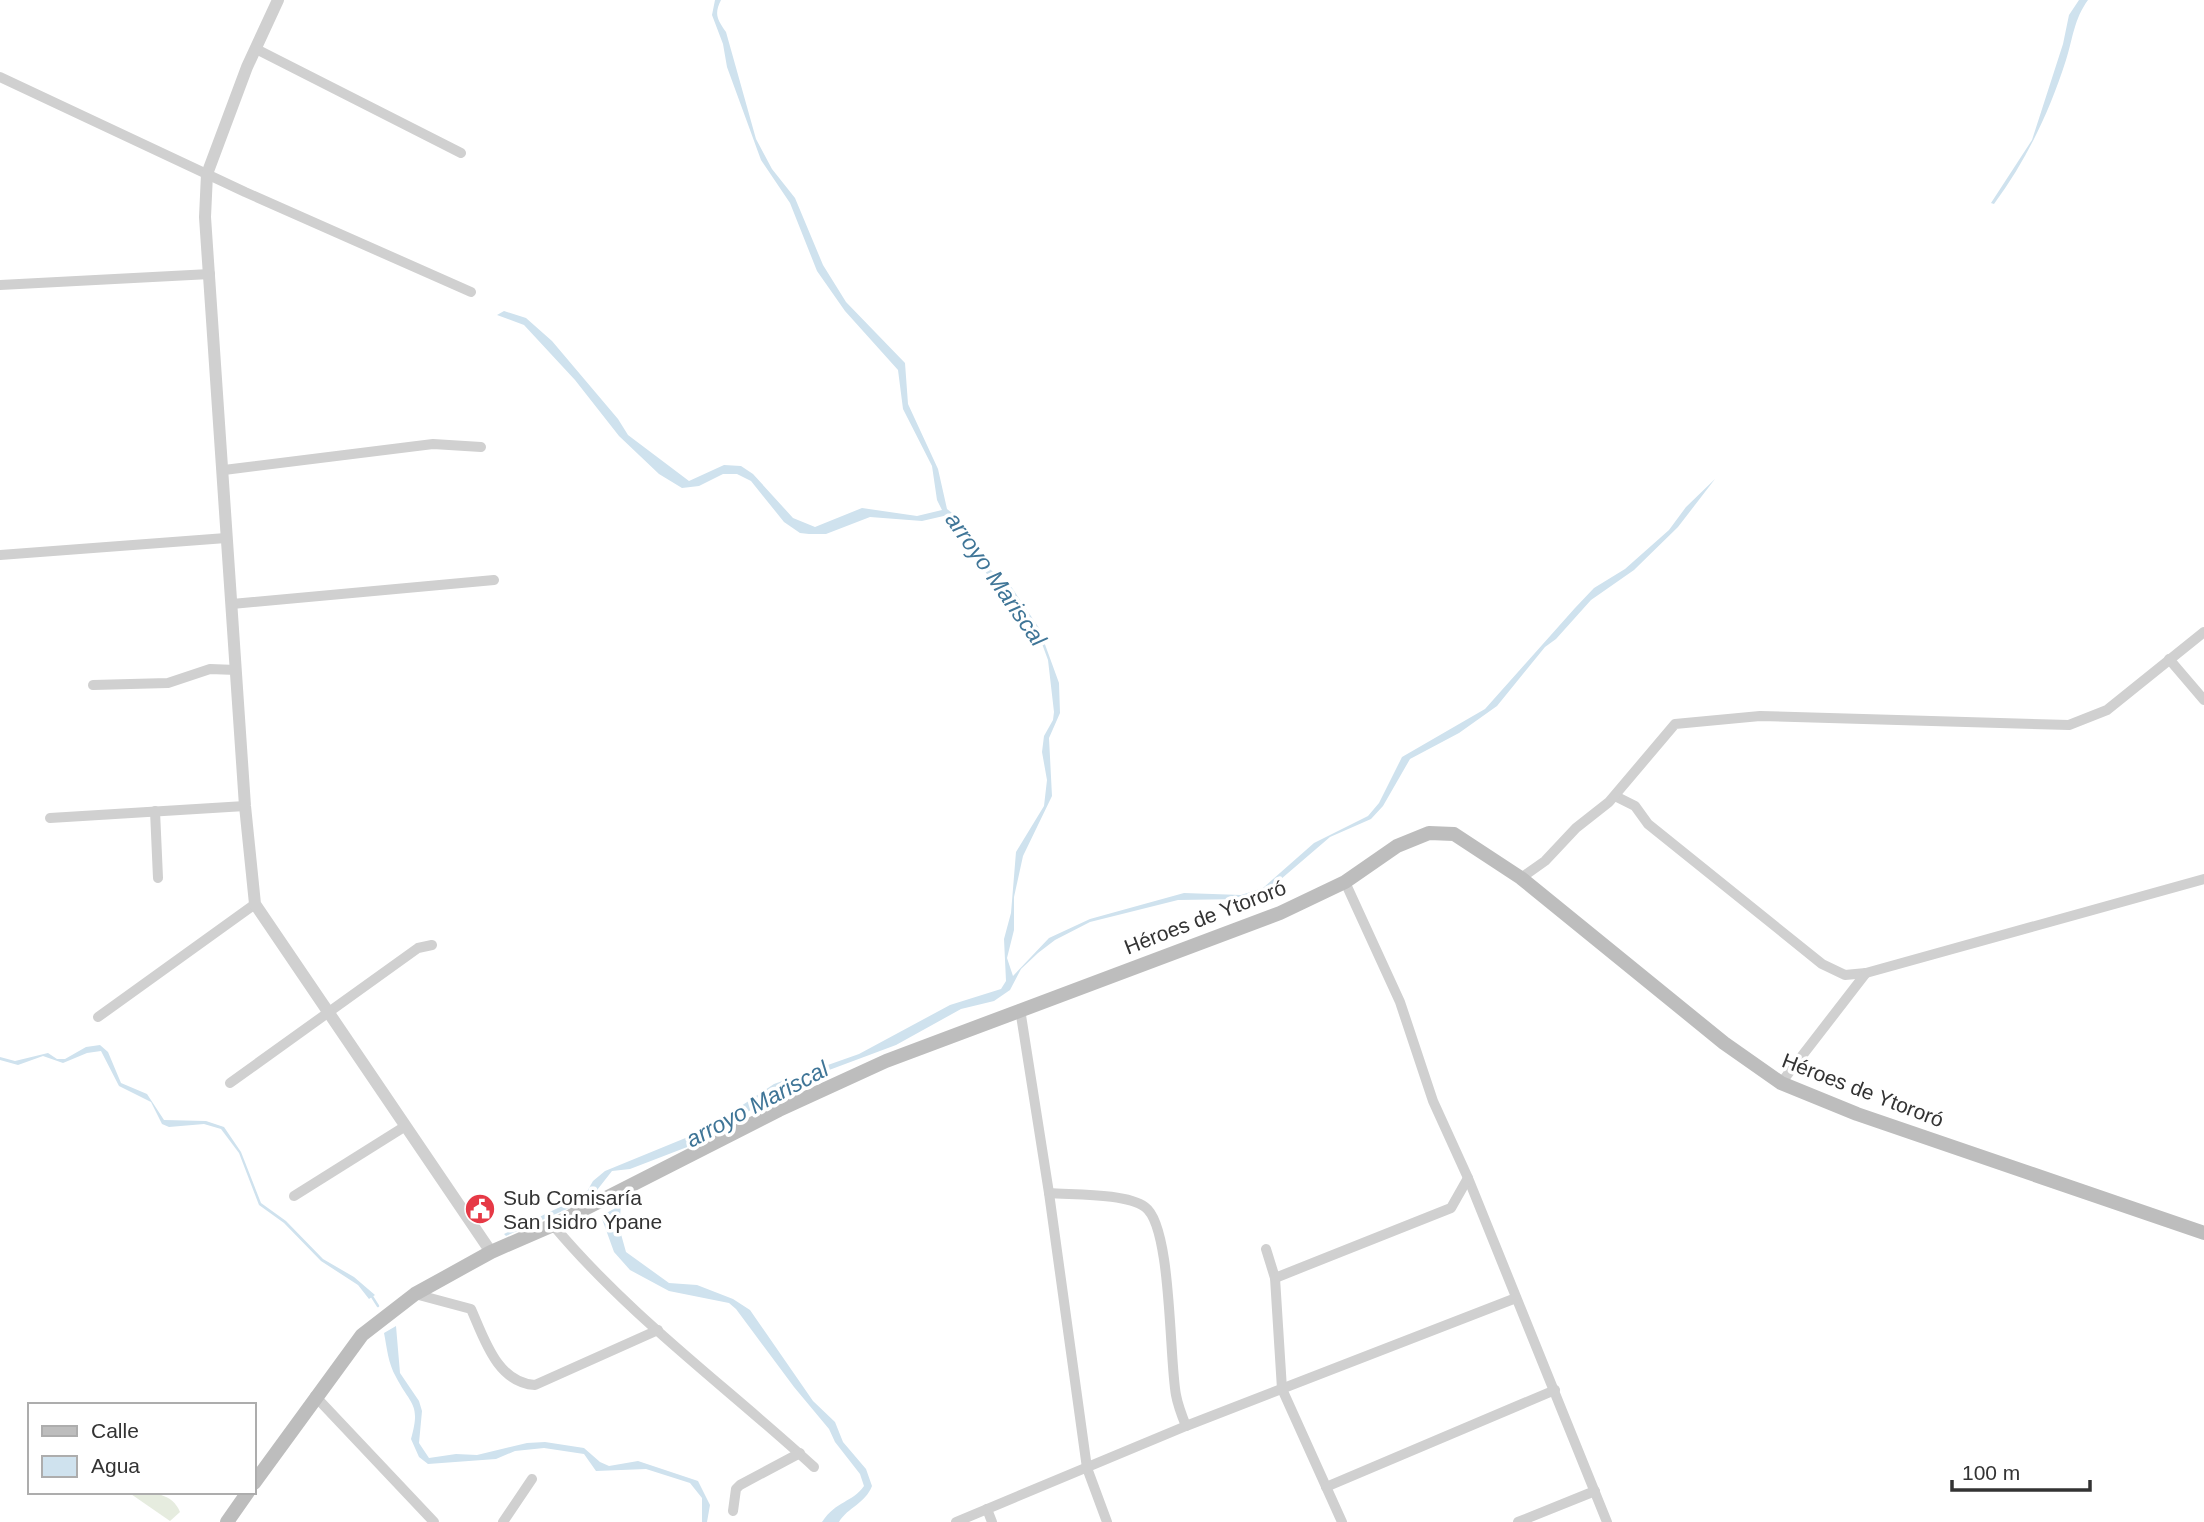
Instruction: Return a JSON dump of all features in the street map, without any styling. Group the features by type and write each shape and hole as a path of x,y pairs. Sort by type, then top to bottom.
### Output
{"main road":[{"name":"Héroes de Ytororó","path":"256,1480 362,1335 415,1294 491,1252 553,1225 779,1110 886,1060 1280,913 1345,882 1397,846 1441,831 1454,834 1521,878 1724,1043 1781,1083 1857,1114 2204,1233"},
{"path":"227,1522 247,1494"}],"street":[{"path":"278,0 207,174 205,217 245,806 255,904 491,1252"},
{"path":"256,49 461,153"},
{"path":"0,78 471,292"},
{"path":"0,285 210,274"},
{"path":"224,470 433,444 481,447"},
{"path":"0,555 226,538"},
{"path":"232,604 494,580"},
{"path":"1521,878 1545,861 1576,828 1615,796 1675,724 1760,716 2069,725 2107,710 2204,632"},
{"path":"2169,659 2204,700"},
{"path":"93,685 168,683 210,669 236,670"},
{"path":"1615,796 1634,806 1648,824 1822,964 1845,975 1866,973 2204,879"},
{"path":"50,817 245,806"},
{"path":"155,811 158,878"},
{"path":"1345,882 1400,1002 1433,1101 1468,1178 1607,1522"},
{"path":"98,1017 255,904"},
{"path":"230,1083 418,948 432,945"},
{"path":"1781,1083 1866,973"},
{"path":"1020,1009 1049,1193 1087,1468 1107,1522"},
{"path":"294,1196 404,1127"},
{"path":"1275,1278 1451,1208 1458,1200 1468,1178"},
{"path":"1049,1193 1129,1201 1145,1207 1155,1220 1162,1248 1175,1393 1186,1426"},
{"path":"553,1225 592,1268 658,1330 814,1467"},
{"path":"1266,1249 1275,1278 1282,1389 1342,1522"},
{"path":"415,1294 438,1302 468,1306 495,1360 505,1371 525,1384 535,1385 570,1371 658,1330"},
{"path":"956,1522 1186,1426 1516,1298"},
{"path":"1326,1487 1555,1390"},
{"path":"315,1396 434,1522"},
{"path":"733,1511 736,1489 740,1485 800,1453"},
{"path":"503,1522 532,1479"},
{"path":"1518,1522 1595,1492"},
{"path":"987,1508 992,1522"}],"shaded area":[{"path":"131,1494 158,1494 171,1500 180,1512 170,1521"}],"water":[{"name":"arroyo Mariscal","path":"715,0 721,0 717,16 726,32 756,139 772,169 795,198 823,265 846,302 905,363 908,404 938,469 947,509 961,520 982,563 1010,585 1039,628 1059,683 1060,713 1049,738 1052,796 1023,856 1014,897 1014,930 1007,958 1013,976 1049,938 1090,919 1184,893 1241,895 1263,888 1314,843 1368,816 1379,803 1402,757 1485,709 1594,588 1625,569 1669,530 1686,507 1715,479 1678,527 1634,570 1591,600 1556,639 1545,647 1497,706 1459,733 1410,759 1383,806 1371,819 1330,837 1266,892 1243,899 1178,900 1090,922 1055,940 1038,953 1021,969 1010,990 994,1001 961,1009 896,1045 797,1082 695,1144 630,1169 612,1171 590,1199 506,1236 504,1234 585,1195 593,1181 605,1171 705,1130 774,1084 859,1054 950,1005 1001,989 1006,981 1004,939 1011,913 1016,852 1044,806 1047,780 1042,752 1044,736 1053,720 1054,712 1048,660 1041,641 1007,592 989,577 960,535 948,527 948,515 922,521 870,517 826,534 809,534 800,533 784,522 751,481 737,474 723,474 699,486 682,488 659,474 619,436 575,380 524,325 497,315 504,311 526,318 552,341 618,419 628,435 689,481 724,465 741,466 753,474 793,518 815,527 862,508 917,516 942,510 937,500 932,466 903,409 898,370 845,311 817,271 790,203 761,160 727,67 723,44 712,15"},
{"path":"2079,0 2088,0 2077,22 2052,99 2027,153 1994,204 1991,203 2032,140 2063,44 2069,15"},
{"path":"100,1045 108,1052 121,1083 147,1094 164,1120 206,1121 224,1127 241,1152 261,1203 286,1221 323,1259 354,1277 375,1295 369,1299 358,1285 321,1261 284,1223 259,1205 239,1153 221,1129 204,1124 169,1127 162,1124 151,1102 119,1086 101,1051 87,1053 63,1063 43,1056 18,1065 0,1060 0,1057 15,1061 48,1053 57,1059 65,1059 86,1047"},
{"path":"621,1205 619,1227 626,1252 669,1283 697,1285 733,1299 750,1310 813,1401 835,1422 843,1442 866,1469 872,1486 865,1497 839,1522 822,1522 833,1509 864,1486 860,1474 835,1442 829,1429 736,1309 729,1303 669,1291 630,1270 614,1252 601,1216"},
{"path":"396,1326 400,1373 419,1401 422,1411 419,1443 429,1458 456,1454 477,1455 527,1443 545,1442 584,1448 609,1466 638,1461 698,1481 710,1505 707,1522 702,1522 702,1498 690,1483 646,1469 596,1471 584,1454 544,1448 515,1451 496,1459 428,1464 419,1457 411,1439 415,1411 393,1372 388,1355 384,1333"}],"waterway":[{"path":"371,1295 378,1306"}],"place":[{"name":"Sub Comisaría San Isidro Ypane","path":"480,1209"}]}
